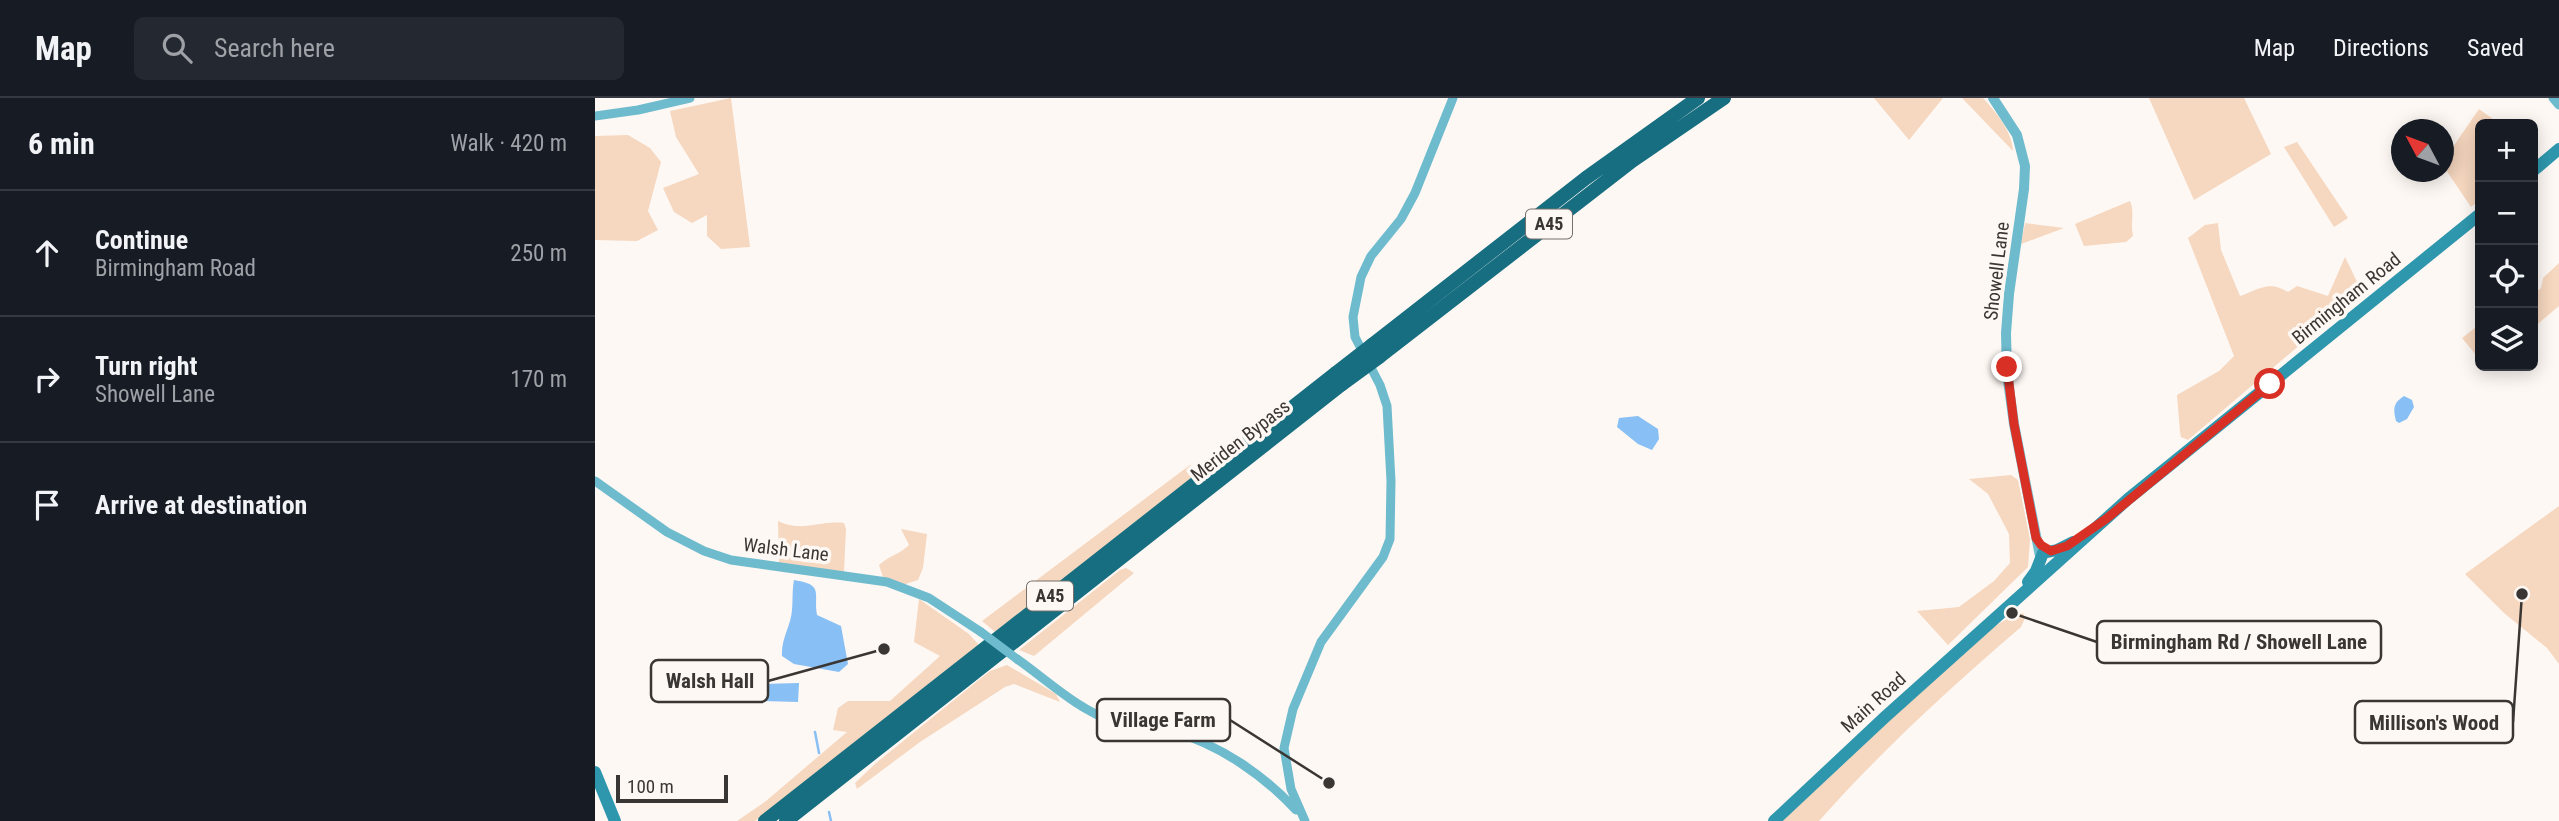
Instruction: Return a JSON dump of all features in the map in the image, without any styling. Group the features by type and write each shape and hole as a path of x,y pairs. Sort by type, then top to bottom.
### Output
{"highway":[{"name":"Meriden Bypass","path":"1375,351 1586,178 1698,98"},
{"name":"Meriden Bypass","path":"765,821 1375,351 1632,161 1724,98"},
{"name":"Meriden Bypass","path":"786,821 1339,379"}],"main road":[{"path":"2538,167 2559,149"},
{"name":"Birmingham Road","path":"2048,558 2106,519 2475,218"},
{"name":"Main Road","path":"1774,821 2000,613 2048,558"},
{"path":"595,772 615,821"}],"street":[{"path":"595,116 638,110 690,98"},
{"path":"1302,817 1291,789 1285,748 1293,709 1321,642 1383,557 1390,539 1387,406 1380,385 1355,337 1353,317 1361,277 1371,256 1401,219 1415,193 1453,98"},
{"name":"Showell Lane","path":"1993,98 2017,135 2025,166 2009,294 2007,373 2036,538 2048,558"},
{"path":"2553,98 2559,105"},
{"name":"Walsh Lane","path":"595,481 667,532 704,551 731,560 887,582 929,598 981,632 1084,707 1112,721 1175,732 1203,743 1245,766 1280,792"},
{"path":"1291,789 1280,792 1302,817"}],"shaded area":[{"path":"731,98 750,247 721,249 707,236 707,215 692,223 674,212 663,188 699,174 676,137 670,111"},
{"path":"1874,98 1943,98 1909,140"},
{"path":"1962,98 1983,98 2006,129 2013,151"},
{"path":"2149,98 2244,98 2271,154 2194,200"},
{"path":"2479,109 2493,119 2475,119 2475,204 2471,207 2454,182 2454,145"},
{"path":"628,135 650,148 661,162 648,211 658,230 637,241 595,240 595,136"},
{"path":"2297,142 2348,218 2334,227 2284,147"},
{"path":"2130,201 2133,236 2126,242 2084,246 2075,224"},
{"path":"2025,223 2064,228 2021,244"},
{"path":"2218,223 2221,250 2240,296 2269,286 2288,292 2297,286 2328,296 2345,257 2362,292 2188,440 2181,437 2177,395 2219,371 2234,356 2188,238 2205,225"},
{"path":"2559,263 2559,306 2538,324 2538,290 2543,278"},
{"path":"2475,328 2475,354 2462,338"},
{"path":"1190,465 1197,469 1193,478 995,632 982,621"},
{"path":"2011,475 2018,480 2030,539 2028,567 1948,645 1917,611 1959,607 1994,581 2010,563 2009,534 1988,494 1969,479"},
{"path":"2559,506 2559,664 2547,648 2504,613 2465,574"},
{"path":"778,521 795,526 844,523 844,573 779,563"},
{"path":"901,529 927,534 923,568 918,580 903,585 883,577 879,565 909,545"},
{"path":"1126,568 1134,573 1034,656 1019,650 1120,570"},
{"path":"919,599 969,634 979,645 755,821 737,821 766,801 847,732 833,730 838,708 848,701 890,701 940,656 914,642"},
{"path":"2023,613 2025,618 2021,627 1917,721 1819,821 1782,821 1979,638 2000,623"},
{"path":"1007,665 1056,694 1060,702 1014,684 1005,687 920,742 857,789 855,783 876,763 990,671"}],"water":[{"path":"2404,396 2412,400 2414,407 2407,419 2399,423 2394,413 2395,407"},
{"path":"1638,416 1658,429 1659,439 1652,450 1638,444 1617,427 1619,418"},
{"path":"794,580 814,587 817,615 841,626 848,664 839,672 794,664 782,656 791,616"},
{"path":"799,683 798,702 759,701 759,684"}],"waterway":[{"path":"815,732 819,753"},
{"path":"829,812 831,821"}],"place":[{"name":"Millison's Wood","path":"2522,594"},
{"name":"Birmingham Rd / Showell Lane","path":"2012,613"},
{"name":"Walsh Hall","path":"884,649"},
{"name":"Village Farm","path":"1329,783"}],"route":[{"path":"2007,367 2014,424 2036,538 2049,551 2067,546 2106,519 2270,384"}]}
